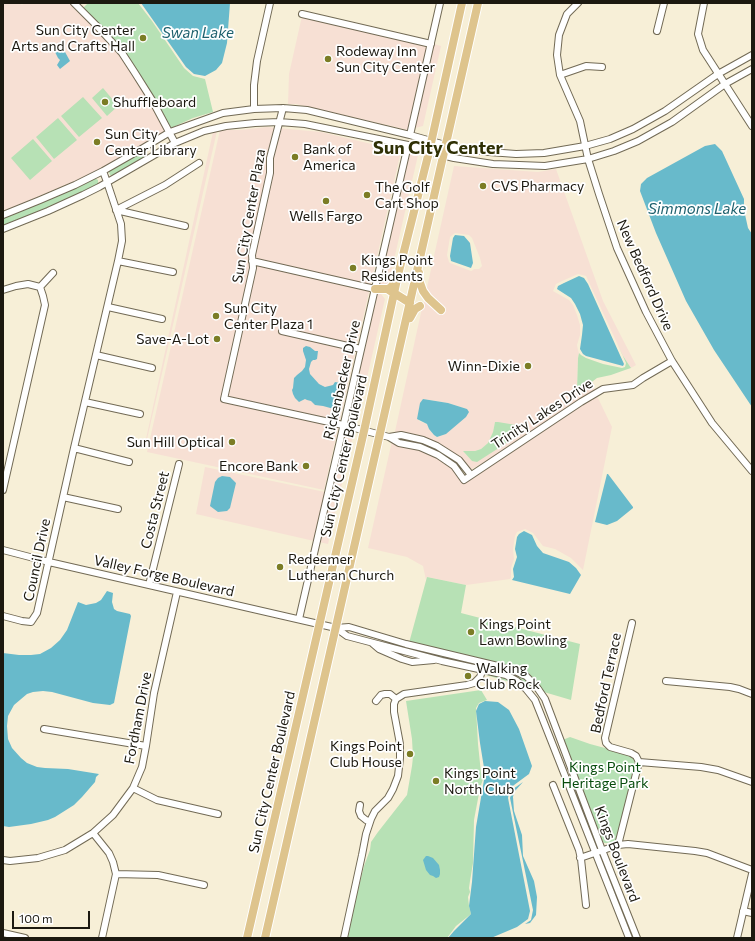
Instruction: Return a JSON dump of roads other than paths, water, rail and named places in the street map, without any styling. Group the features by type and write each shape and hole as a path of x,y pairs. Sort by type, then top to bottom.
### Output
{"main road":[{"name":"Sun City Center Boulevard","path":"247,938 364,431 398,275 429,152 462,3"},
{"path":"265,938 478,3"},
{"path":"420,261 419,280 422,291 441,310"},
{"path":"375,289 391,288 398,275"},
{"path":"375,289 382,292 386,296 391,306"},
{"path":"384,289 394,293 410,303"},
{"path":"395,369 402,354 411,316 415,309 420,306"}],"street":[{"path":"74,3 122,53 136,73 170,132 175,144"},
{"path":"254,109 254,85 257,62 270,3"},
{"path":"410,135 440,3"},
{"name":"New Bedford Drive","path":"578,3 567,14 559,35 557,55 560,75 580,121 588,158 617,248 646,312 672,361 712,423 752,471"},
{"path":"657,30 664,3"},
{"path":"704,3 698,34 703,50 752,126"},
{"path":"302,14 431,44"},
{"path":"3,215 51,196 102,171 170,132 222,113 254,109 283,108 307,110 431,140 456,148 476,151 516,154 544,153 586,146 633,130 665,111 718,74 752,55"},
{"path":"560,75 586,66 602,67"},
{"path":"3,228 48,211 107,182 175,144 204,131 255,123 279,122 305,124 408,145 444,156 493,164 545,166 588,158 614,151 638,141 672,122 725,84 752,69"},
{"name":"Sun City Center Plaza","path":"283,108 270,158 270,173 252,255 253,268 224,399 364,431"},
{"path":"222,113 224,127"},
{"path":"655,117 662,128"},
{"name":"Rickenbacker Drive","path":"299,620 408,145"},
{"path":"116,210 165,185 199,163"},
{"name":"Council Drive","path":"3,616 31,622 37,613 74,448 108,307 122,241 121,224 102,171"},
{"path":"116,210 185,226"},
{"path":"118,261 173,272"},
{"path":"252,261 375,289"},
{"path":"40,287 52,273"},
{"path":"3,290 28,284 40,287"},
{"path":"3,490 45,305 40,287"},
{"path":"108,307 162,319"},
{"path":"282,331 361,349"},
{"path":"96,355 152,368"},
{"name":"Trinity Lakes Drive","path":"364,431 388,437 399,443 420,447 438,455 454,466 464,480 603,389 633,385 672,361"},
{"path":"85,402 140,414"},
{"name":"Trinity Lakes Drive","path":"388,437 401,435 423,440 437,446 459,460 471,475"},
{"path":"74,448 129,462"},
{"name":"Costa Street","path":"149,586 179,464"},
{"path":"63,497 118,509"},
{"name":"Valley Forge Boulevard","path":"3,550 149,586 319,624"},
{"name":"Fordham Drive","path":"3,860 10,861 38,858 65,850 93,833 113,815 133,788 142,767 154,693 177,592"},
{"name":"Bedford Terrace","path":"632,623 605,738 606,743 610,747 631,753 636,756 639,762"},
{"name":"Kings Boulevard","path":"319,624 336,628 349,627 406,644 515,671 526,676 536,686 544,699 636,935"},
{"name":"Kings Boulevard","path":"336,628 347,636 506,675 526,689 534,700 562,765 626,937"},
{"path":"344,938 366,834 370,822 376,811 388,798 398,776 400,744 394,712 394,704 396,699 404,694 474,683 480,677 485,663"},
{"path":"666,682 730,687 752,694"},
{"path":"376,701 381,695 385,694 390,694 396,699"},
{"path":"44,729 146,746"},
{"path":"618,844 639,762 701,767 718,770 752,782"},
{"path":"553,784 579,850 586,905"},
{"path":"133,788 157,800 218,814"},
{"path":"360,805 359,811 361,816 370,822"},
{"path":"93,833 109,853 116,874 102,938"},
{"path":"580,858 618,844 628,844 706,853 752,870"},
{"path":"116,874 158,875 204,885"},
{"path":"736,938 752,874"},
{"path":"743,911 752,913"},
{"path":"3,933 25,938"},
{"path":"626,937 636,935"}],"water":[{"name":"Swan Lake","path":"141,3 230,3 227,43 222,63 216,70 205,76 194,74 186,67"},
{"path":"58,47 65,52 70,61 60,69 57,65 60,60 54,50"},
{"name":"Simmons Lake","path":"715,144 722,151 744,199 744,210 748,228 752,234 752,407 714,350 686,301 656,233 640,191 641,184 647,178 705,146"},
{"path":"455,235 464,236 470,243 473,263 471,268 451,261 450,256 453,238"},
{"path":"579,276 584,278 588,284 624,364 623,366 586,356 580,349 583,325 580,314 571,298 557,289 558,286"},
{"path":"306,346 318,351 317,359 311,362 309,369 310,374 319,384 325,387 333,385 335,382 341,383 334,409 315,405 311,401 305,399 299,402 293,394 292,390 294,378 305,367 306,360 303,348"},
{"path":"423,399 448,403 467,409 469,412 466,417 446,434 437,437 429,429 427,424 417,419 420,403"},
{"path":"607,474 633,508 617,521 607,525 595,522"},
{"path":"222,476 230,477 236,483 230,508 227,511 218,512 210,506 215,482"},
{"path":"524,531 532,535 537,546 543,553 569,562 576,568 581,575 570,594 512,580 514,577 513,569 517,557 515,549 517,537"},
{"path":"107,591 113,593 112,602 114,609 130,614 131,616 114,703 110,705 93,703 52,692 33,692 27,694 14,705 8,716 7,726 8,739 12,748 27,763 37,767 68,769 99,774 96,777 95,782 74,805 55,817 31,824 9,827 3,826 3,653 31,655 40,654 51,648 60,640 67,630 78,602 86,605 96,603 101,600"},
{"path":"485,701 498,702 509,710 519,729 532,766 529,774 510,788 508,798 530,911 528,919 517,927 491,938 448,938 471,914 469,906 476,827 485,774 476,711 479,704"},
{"path":"523,782 514,792 514,811 522,835 523,856 534,881 537,897 536,915 530,923 525,924 531,920 533,910 510,798 513,789"},
{"path":"426,856 433,858 439,865 439,877 436,878 430,875 426,870 423,860"}],"place":[{"name":"Sun City Center Arts and Crafts Hall","path":"143,38"},
{"name":"Rodeway Inn Sun City Center","path":"328,59"},
{"name":"Shuffleboard","path":"105,102"},
{"name":"Sun City Center Library","path":"97,142"},
{"name":"Bank of America","path":"295,157"},
{"name":"CVS Pharmacy","path":"483,186"},
{"name":"The Golf Cart Shop","path":"367,195"},
{"name":"Wells Fargo","path":"326,201"},
{"name":"Kings Point Residents","path":"353,268"},
{"name":"Sun City Center Plaza 1","path":"216,316"},
{"name":"Save-A-Lot","path":"217,339"},
{"name":"Winn-Dixie","path":"528,366"},
{"name":"Sun Hill Optical","path":"232,442"},
{"name":"Encore Bank","path":"306,466"},
{"name":"Redeemer Lutheran Church","path":"280,567"},
{"name":"Kings Point Lawn Bowling","path":"471,632"},
{"name":"Walking Club Rock","path":"468,676"},
{"name":"Kings Point Club House","path":"410,754"},
{"name":"Kings Point North Club","path":"436,781"}],"district":[{"name":"Sun City Center","path":"438,148"}],"park label":[{"name":"Kings Point Heritage Park","path":"605,776"}]}
